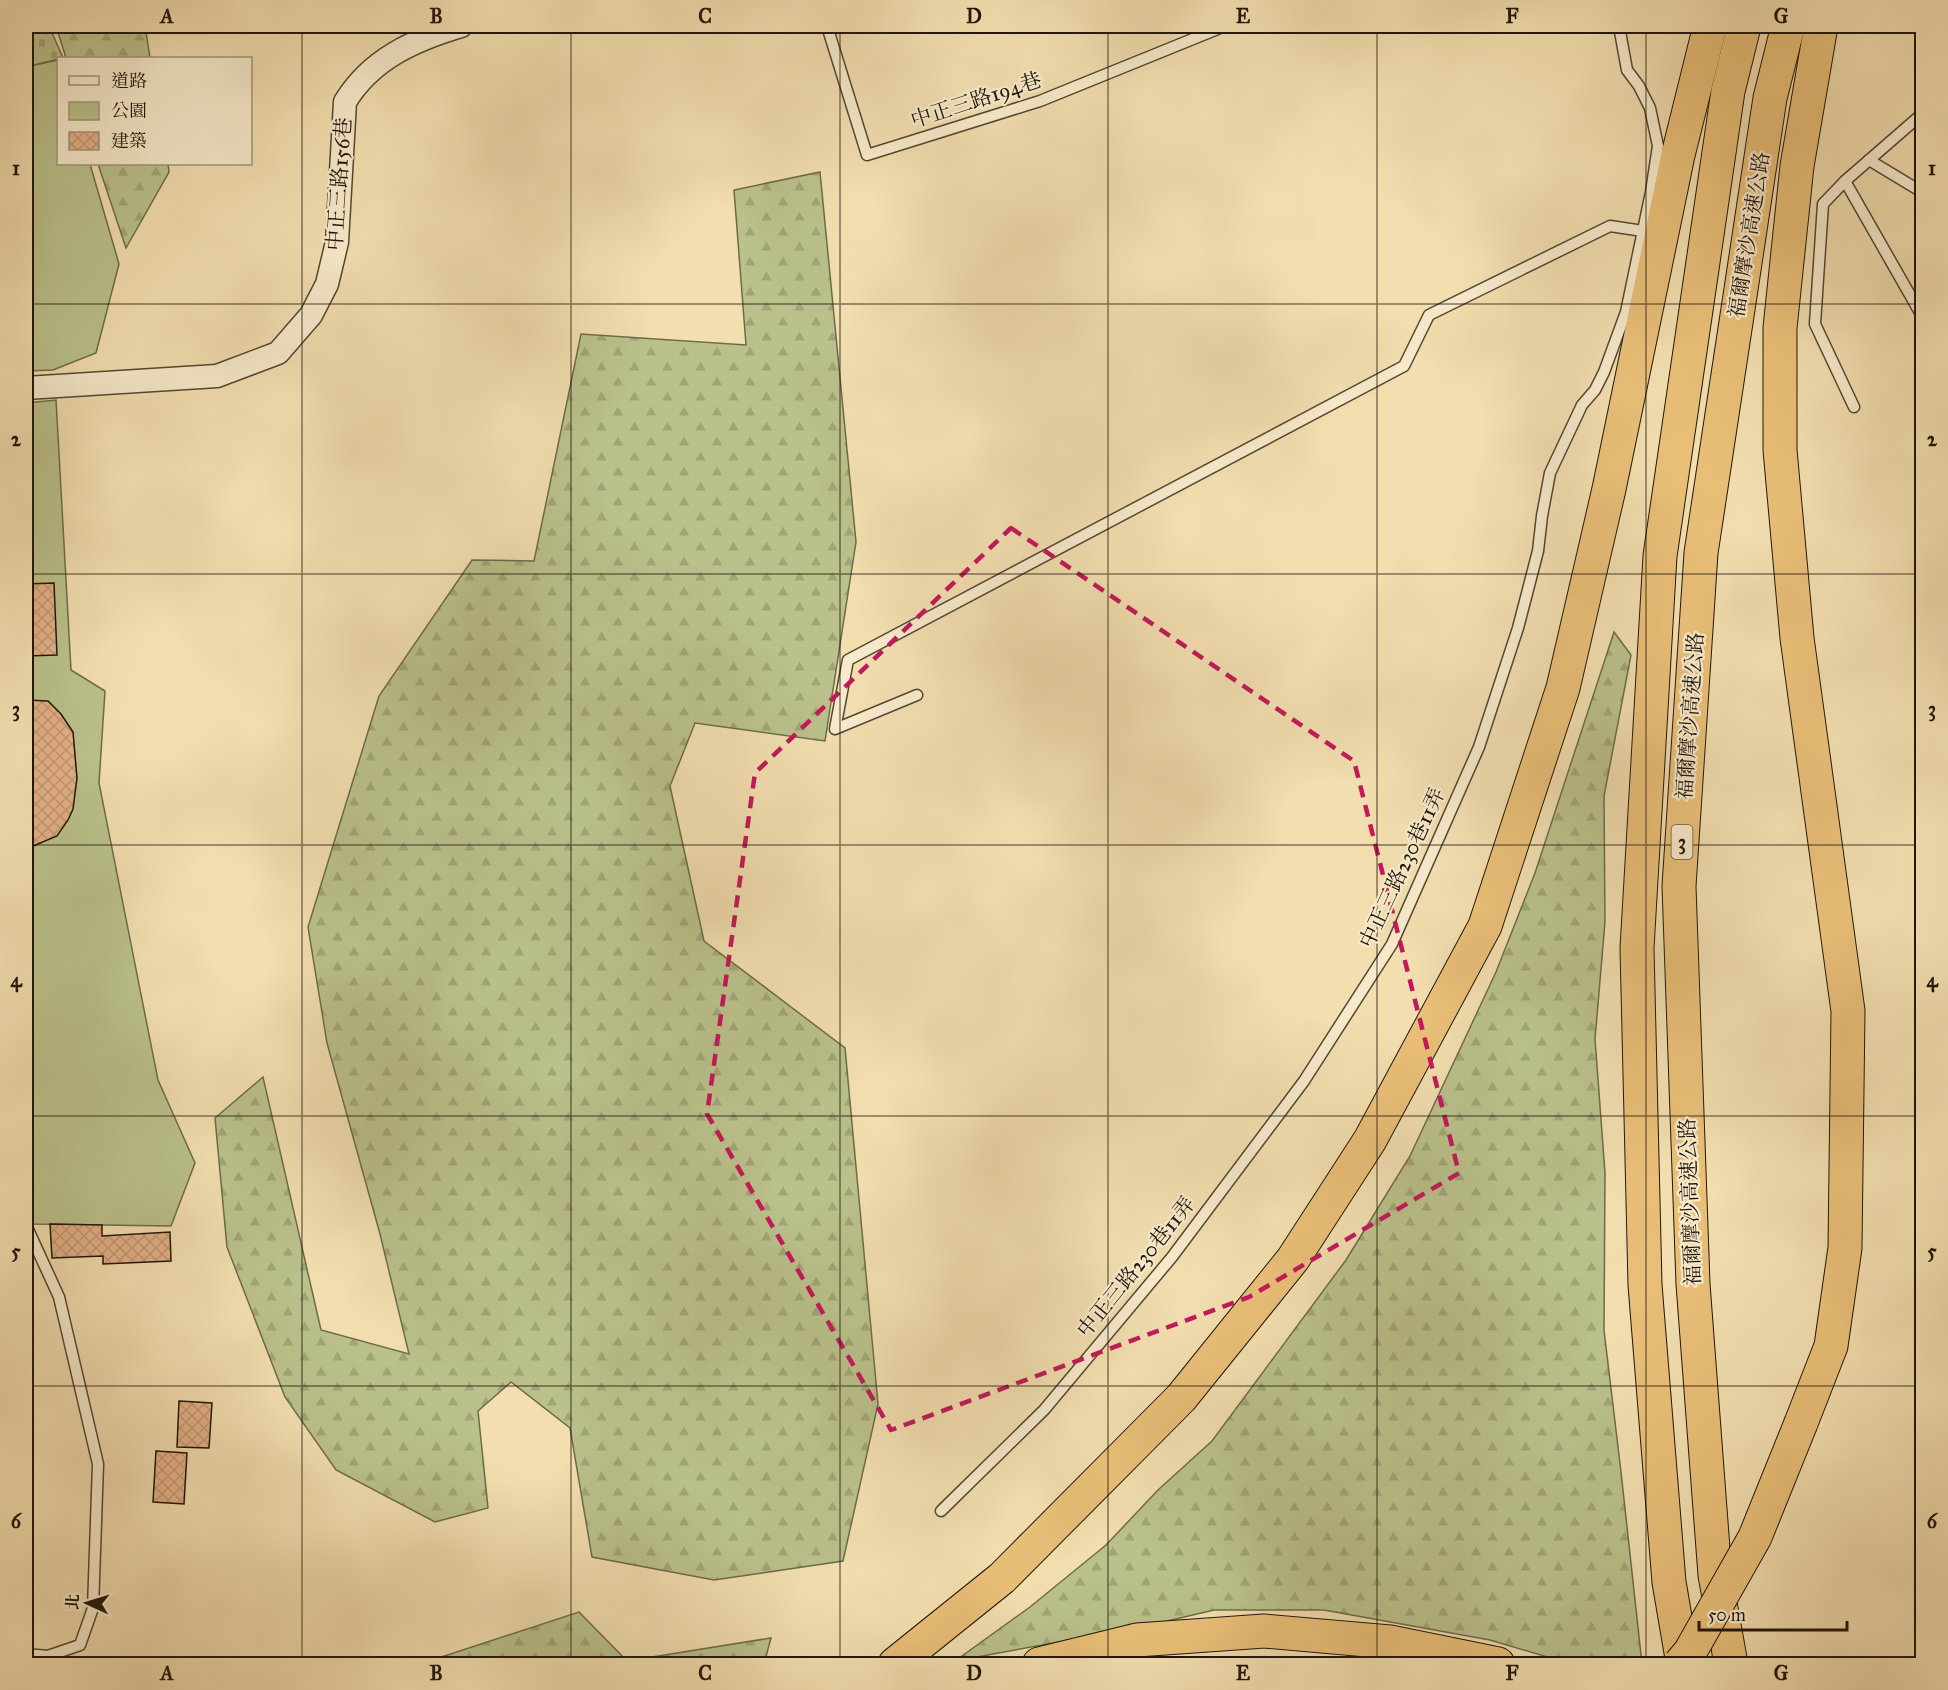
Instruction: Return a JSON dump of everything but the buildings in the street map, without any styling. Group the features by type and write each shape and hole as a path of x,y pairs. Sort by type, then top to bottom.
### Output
{"highway":[{"path":"895,1665 1002,1578 1180,1398 1293,1259 1370,1140 1485,926 1563,688 1610,489 1678,154 1710,26"},
{"name":"福爾摩沙高速公路","path":"1682,1665 1669,1582 1645,1285 1637,948 1660,556 1728,91 1744,26"},
{"name":"福爾摩沙高速公路","path":"1731,1665 1716,1575 1693,1284 1679,886 1701,553 1770,98 1788,26"},
{"path":"1682,1665 1755,1537 1801,1423 1831,1346 1845,1248 1848,1011 1797,638 1780,450 1780,328 1797,165 1821,26"},
{"path":"1039,1665 1137,1640 1264,1631 1390,1642 1498,1665"}],"street":[{"name":"中正三路156巷","path":"26,388 217,376 278,353 311,315 327,284 337,242 345,102 356,84 383,60 431,35 461,26"}],"lane":[{"name":"中正三路194巷","path":"827,26 867,154 1040,101 1220,28"},
{"name":"中正三路230巷11弄","path":"941,1511 1044,1410 1172,1257 1304,1082 1392,944 1479,747 1518,628 1538,551 1550,473 1582,405 1595,390 1604,372 1626,312 1651,192 1658,146 1650,108 1628,70 1619,26"},
{"path":"1854,407 1815,324 1823,204 1845,181 1923,114"},
{"path":"1869,160 1923,192"},
{"path":"1845,181 1923,316"},
{"path":"917,695 836,729 848,660 1404,366 1429,315 1610,225 1643,231"},
{"path":"26,1225 59,1297 98,1464 93,1608 80,1645 48,1656 26,1654"}],"highlighted area":[{"path":"1011,528 1354,761 1459,1173 1249,1297 891,1430 707,1114 755,773"}],"green space":[{"path":"26,26 49,26 63,57 26,67"},
{"path":"56,26 145,26 150,57 66,57"},
{"path":"57,60 57,165 90,165 119,264 96,353 53,370 26,371 26,67"},
{"path":"98,165 168,165 169,172 126,248"},
{"path":"820,172 856,542 825,741 695,723 670,786 704,941 845,1048 878,1404 843,1561 714,1580 592,1557 570,1428 511,1382 478,1411 488,1508 435,1522 336,1470 285,1397 227,1247 215,1118 263,1077 321,1330 409,1354 380,1234 327,1043 308,927 379,696 472,560 534,561 581,334 746,345 734,190"},
{"path":"56,400 71,670 105,691 99,783 158,1080 195,1163 171,1226 33,1224 26,1206 26,403"},
{"path":"1614,632 1631,655 1604,796 1605,922 1595,1039 1605,1173 1604,1330 1642,1664 1571,1664 1490,1640 1324,1610 1214,1610 1146,1626 955,1661 1030,1607 1106,1545 1158,1490 1212,1441 1346,1260 1410,1156 1496,972 1535,873"},
{"path":"579,1612 627,1661 771,1638 764,1664 420,1664"}]}
